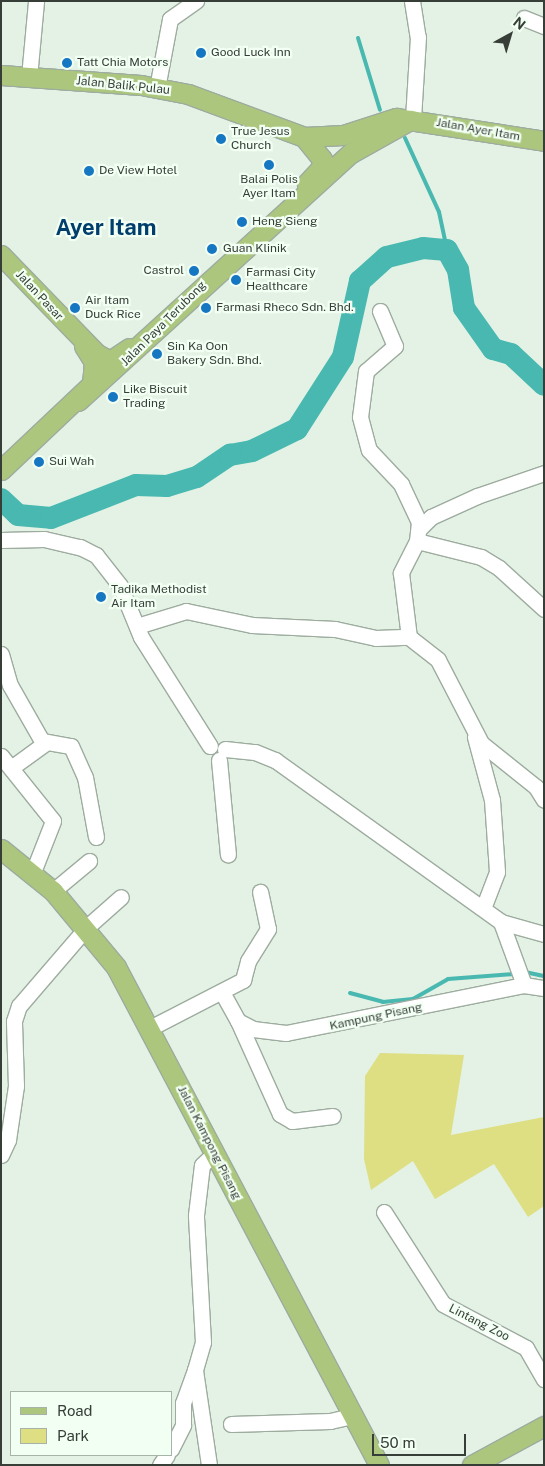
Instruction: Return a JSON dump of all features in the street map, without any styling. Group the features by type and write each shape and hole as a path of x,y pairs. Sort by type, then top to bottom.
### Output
{"main road":[{"name":"Jalan Balik Pulau","path":"1,76 157,88 188,94 304,137 343,135 383,120 413,118"},
{"name":"Jalan Ayer Itam","path":"413,118 544,141"},
{"name":"Jalan Paya Terubong","path":"78,401 125,362 157,327 288,207 369,140 413,118"},
{"path":"288,207 321,168 318,149 304,137"},
{"name":"Jalan Pasar","path":"1,255 77,337 94,362 94,377 78,401"},
{"name":"Jalan Pasar","path":"77,337 110,361 157,327"},
{"path":"1,470 78,401"},
{"name":"Jalan Kampong Pisang","path":"1,849 33,872 53,891 87,928 116,967 150,1028 374,1460"},
{"path":"472,1465 544,1426"}],"street":[{"path":"30,77 36,1"},
{"path":"157,88 170,18 196,1"},
{"path":"412,1 418,37 413,118"},
{"path":"524,18 544,26"},
{"path":"380,311 395,346 366,371 360,417 368,450 400,484 418,535"},
{"path":"409,636 401,573 418,535 430,517 477,496 544,473"},
{"path":"418,535 481,557 499,568 544,609"},
{"path":"1,540 44,539 80,547 96,555 120,586 138,626 218,752 228,855"},
{"path":"138,626 186,611 252,624 334,629 376,638 409,636 438,660 473,731 481,743 536,787 544,800"},
{"path":"1,654 10,685 44,744"},
{"path":"473,731 492,800 496,862 496,882 483,908"},
{"path":"11,768 44,744 67,742 86,777 96,837"},
{"path":"218,752 255,752 280,762 501,922 544,934"},
{"path":"1,756 53,821 33,872"},
{"path":"53,891 88,861"},
{"path":"150,1028 223,994 243,980 248,961 266,937 267,916 260,892"},
{"path":"1,1155 5,1139 19,1006 87,928 120,897"},
{"path":"501,922 520,977"},
{"name":"Kampung Pisang","path":"238,1021 263,1031 306,1031 520,977 544,988"},
{"path":"223,994 238,1021 280,1114 292,1121 332,1116"},
{"path":"172,1419 183,1403 203,1342 196,1215 202,1165 214,1154"},
{"name":"Lintang Zoo","path":"384,1212 445,1306 526,1348 544,1379"},
{"path":"195,1370 209,1465"},
{"path":"172,1447 182,1425 183,1403"},
{"path":"231,1424 330,1421 352,1416"}],"green space":[{"path":"380,1053 464,1055 451,1135 544,1117 544,1206 528,1217 494,1164 435,1199 413,1161 371,1190 364,1159 365,1076"}],"waterway":[{"path":"358,38 380,110"},
{"path":"405,138 439,212 447,250"},
{"path":"1,499 18,515 51,518 136,485 167,486 197,477 230,455 252,451 297,429 343,357 360,281 387,257 423,248 447,250 458,270 464,308 493,349 511,354 544,385"},
{"path":"525,972 544,976"},
{"path":"350,993 383,1002 413,999 448,979 515,974"}],"place":[{"name":"Good Luck Inn","path":"201,53"},
{"name":"Tatt Chia Motors","path":"67,63"},
{"name":"True Jesus Church","path":"221,139"},
{"name":"Balai Polis Ayer Itam","path":"269,165"},
{"name":"De View Hotel","path":"89,171"},
{"name":"Heng Sieng","path":"242,222"},
{"name":"Guan Klinik","path":"212,249"},
{"name":"Castrol","path":"194,271"},
{"name":"Farmasi City Healthcare","path":"236,280"},
{"name":"Air Itam Duck Rice","path":"75,308"},
{"name":"Farmasi Rheco Sdn. Bhd.","path":"206,308"},
{"name":"Sin Ka Oon Bakery Sdn. Bhd.","path":"157,354"},
{"name":"Like Biscuit Trading","path":"113,397"},
{"name":"Sui Wah","path":"39,462"},
{"name":"Tadika Methodist Air Itam","path":"101,597"}],"district":[{"name":"Ayer Itam","path":"106,228"}]}
